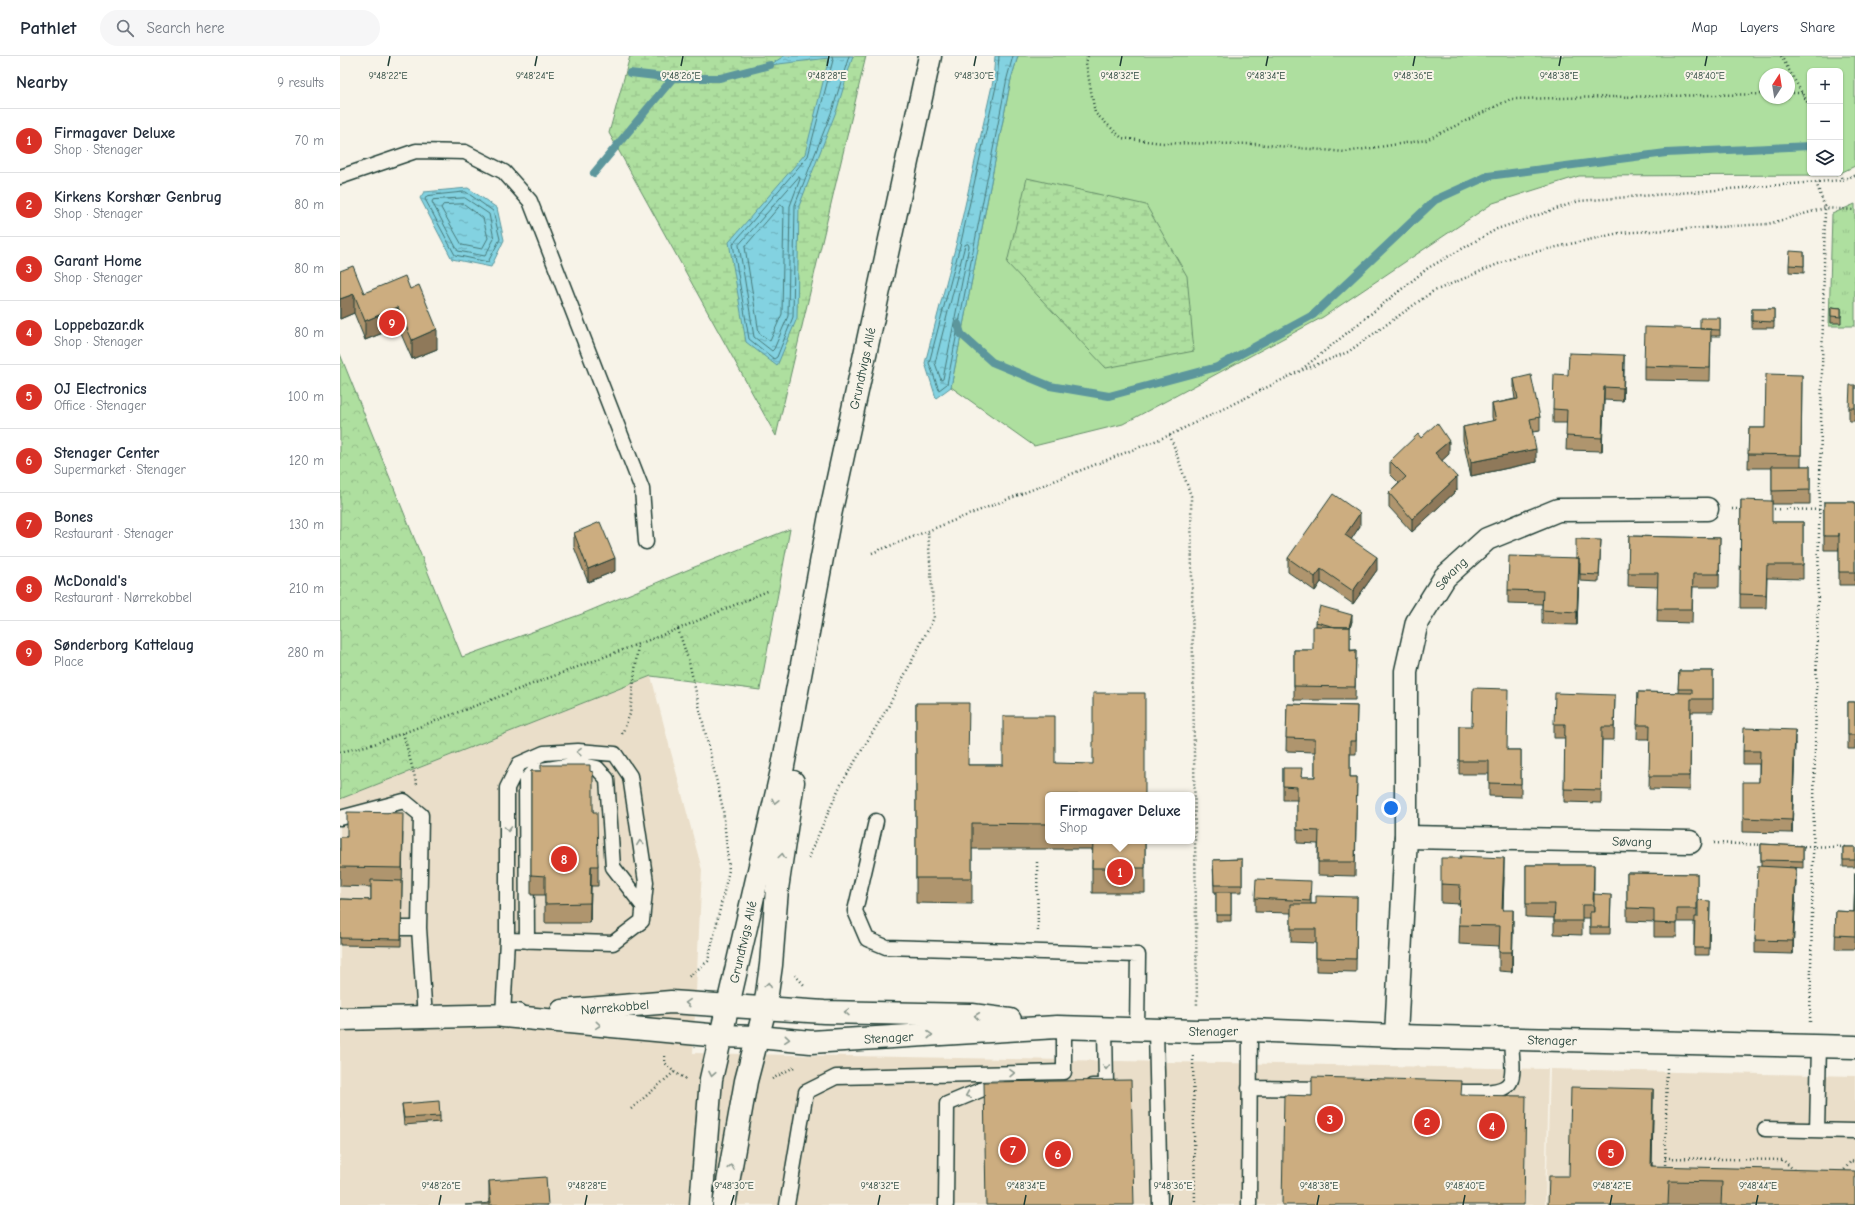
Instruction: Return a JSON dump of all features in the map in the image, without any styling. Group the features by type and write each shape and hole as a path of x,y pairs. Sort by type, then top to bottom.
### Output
{"street":[{"name":"Grundtvigs Allé","path":"701,1205 711,1079 783,766 832,507 930,56"},
{"name":"Søvang","path":"1396,1036 1406,837 1406,671 1417,622 1445,577 1487,539 1558,510 1707,509"},
{"name":"Grundtvigs Allé","path":"724,1205 746,1081 765,1008 771,965 777,889 798,744 799,681"},
{"name":"Søvang","path":"1406,837 1690,842"},
{"name":"Nørrekobbel","path":"340,1019 503,1016 671,1002 727,1005"},
{"name":"Stenager","path":"727,1005 824,1012 972,1015 1061,1027"},
{"name":"Nørrekobbel","path":"503,1016 720,1036"},
{"name":"Stenager","path":"720,1036 758,1037 811,1042 1061,1027 1197,1031 1250,1030 1396,1036 1855,1047"}],"lane":[{"path":"340,177 416,151 465,152 504,172 530,201 642,489 646,542"},
{"path":"503,1016 508,898 507,788 519,764 544,753 578,751 615,754 630,776 646,882 642,921 613,943 507,940"},
{"path":"527,940 526,780 535,771 579,764 597,768 607,779 613,867 643,906"},
{"path":"340,818 404,801 421,815 419,928 425,1018"},
{"path":"876,821 854,911 867,939 886,947 1138,955 1147,1029 1160,1205"},
{"path":"371,928 419,928"},
{"path":"787,1205 806,1092 836,1077 1064,1072 1061,1027"},
{"path":"1075,1087 1106,1086 1105,1028"},
{"name":"Stenager","path":"1249,1205 1250,1030"},
{"path":"1433,1091 1488,1092 1497,1091 1504,1088 1509,1083 1512,1075 1512,1039"},
{"path":"1814,1046 1817,1130"},
{"path":"946,1205 947,1104 983,1089 1014,1088"},
{"path":"1249,1088 1345,1090"},
{"path":"1765,1129 1855,1131"}],"path":[{"path":"1088,56 1086,63 1095,113 1122,138 1162,143 1256,144 1345,152 1426,140 1510,99 1759,94"},
{"path":"1781,56 1808,104"},
{"path":"1795,93 1802,93"},
{"path":"1298,372 1428,268 1497,229 1579,201 1842,180 1855,175"},
{"path":"1841,176 1842,180"},
{"path":"1814,1046 1813,846 1825,208 1816,182"},
{"path":"872,553 1170,435 1298,372 1348,352 1432,292 1517,256 1618,232 1768,224 1825,208 1855,210"},
{"path":"1170,435 1191,496 1194,792"},
{"path":"1707,509 1744,509"},
{"path":"1767,509 1834,510"},
{"path":"805,864 840,786 887,709 934,618 928,532"},
{"path":"340,752 374,744 403,734 678,629 770,590"},
{"path":"678,629 689,662 723,809 728,863 728,870 708,961"},
{"path":"630,714 638,644"},
{"path":"403,734 417,784"},
{"path":"1690,842 1767,845"},
{"path":"1195,844 1197,1031 1193,1060 1195,1205"},
{"path":"1790,845 1848,847"},
{"path":"1038,862 1038,952"},
{"path":"1664,1172 1667,1042"},
{"path":"631,1109 674,1072"},
{"path":"1665,1158 1783,1160 1800,1176"},
{"path":"1839,1176 1851,1162 1855,1162"}],"shaded area":[{"path":"651,676 702,870 693,1053 1548,1069 1545,1205 340,1205 340,799"},
{"path":"1550,1069 1855,1076 1855,1205 1546,1205"}],"green space":[{"path":"630,56 866,56 776,436 609,133"},
{"path":"1018,56 1855,56 1855,166 1843,172 1843,68 1807,68 1807,175 1579,176 1493,203 1323,317 1123,424 1034,446 951,387 1011,79"},
{"path":"1027,178 1146,205 1187,276 1194,351 1106,368 1007,263"},
{"path":"1855,204 1855,326 1829,326 1832,214"},
{"path":"340,354 462,657 582,614 790,529 760,690 651,676 340,799"}],"water":[{"path":"784,56 853,56 837,109 799,206 797,318 777,366 746,342 729,242 805,154 829,58 770,65"},
{"path":"995,56 1018,56 1011,79 951,387 936,398 925,363 957,241 993,81"},
{"path":"468,188 497,208 504,240 491,267 452,259 420,198 424,192"}],"building":[{"path":"1790,251 1804,252 1804,266 1789,265"},
{"path":"353,266 364,293 405,276 410,289 419,285 437,329 412,340 398,307 365,321 354,294 340,299 340,271"},
{"path":"1831,307 1841,308 1841,317 1831,316"},
{"path":"1752,309 1774,309 1774,322 1752,321"},
{"path":"1700,318 1720,318 1720,330 1700,329"},
{"path":"1645,327 1711,329 1710,368 1644,366"},
{"path":"1569,353 1624,355 1623,388 1604,387 1602,438 1566,436 1567,410 1553,409 1554,374 1568,375"},
{"path":"1766,374 1802,375 1801,455 1748,454 1749,428 1765,428"},
{"path":"1531,375 1540,417 1530,419 1536,449 1471,462 1463,427 1496,420 1492,404 1518,399 1514,379"},
{"path":"1850,385 1855,385 1855,408 1849,408"},
{"path":"1437,423 1449,441 1435,453 1457,477 1412,519 1389,493 1406,477 1390,461 1418,434 1421,438"},
{"path":"1772,466 1810,466 1810,490 1772,491"},
{"path":"1333,494 1360,513 1345,535 1377,557 1353,591 1321,569 1315,577 1288,558"},
{"path":"1741,500 1772,501 1772,522 1803,522 1803,565 1767,565 1766,595 1740,594"},
{"path":"1824,502 1855,502 1855,572 1839,572 1839,536 1824,536"},
{"path":"600,522 615,558 588,569 574,533"},
{"path":"1629,536 1720,538 1719,574 1693,574 1692,609 1657,609 1658,573 1628,573"},
{"path":"1576,539 1601,540 1599,575 1580,574 1579,558 1576,558"},
{"path":"1509,556 1579,558 1577,612 1542,610 1543,591 1508,590"},
{"path":"1320,606 1352,615 1349,627 1335,627 1316,622"},
{"path":"1313,626 1350,627 1350,651 1356,650 1355,687 1294,686 1294,650 1313,650"},
{"path":"1679,671 1713,671 1713,699 1691,699 1690,776 1649,776 1650,725 1637,725 1638,692 1692,693 1692,689 1678,689"},
{"path":"1473,688 1508,689 1507,750 1521,750 1521,784 1489,783 1489,761 1459,761 1459,726 1472,726"},
{"path":"1093,693 1145,693 1145,792 1045,792 1045,824 972,823 972,878 916,878 916,703 969,703 968,765 1003,765 1003,716 1055,716 1055,763 1093,764"},
{"path":"1555,693 1615,695 1614,727 1602,727 1601,790 1564,789 1565,724 1554,724"},
{"path":"1848,702 1855,702 1855,735 1848,735"},
{"path":"1287,704 1357,706 1356,741 1350,741 1350,777 1357,777 1355,862 1318,862 1319,831 1297,830 1297,787 1283,786 1283,768 1302,768 1301,777 1315,777 1315,739 1286,738"},
{"path":"1744,728 1795,730 1792,820 1743,818 1743,782 1759,782 1760,751 1743,751"},
{"path":"541,765 590,765 590,771 593,772 593,812 597,812 598,866 591,866 590,903 545,904 545,876 531,875 531,771 541,771"},
{"path":"347,812 403,813 402,868 340,867 340,837 347,837"},
{"path":"1093,844 1145,844 1145,868 1092,868"},
{"path":"1761,844 1803,846 1803,861 1761,860"},
{"path":"1843,847 1855,847 1855,860 1843,860"},
{"path":"1460,856 1504,858 1502,910 1513,910 1512,952 1499,952 1500,926 1459,925 1460,885 1441,884 1441,858 1461,858"},
{"path":"1242,859 1242,885 1214,885 1213,860"},
{"path":"1526,865 1594,865 1593,905 1582,905 1582,921 1554,921 1555,904 1526,904"},
{"path":"1758,866 1796,868 1793,941 1755,940"},
{"path":"1627,873 1697,874 1697,909 1677,909 1677,924 1654,923 1654,909 1627,908"},
{"path":"1855,873 1855,936 1835,935 1836,911 1854,912"},
{"path":"1256,879 1311,881 1310,901 1255,898"},
{"path":"371,880 402,881 401,939 340,938 340,899 371,900"},
{"path":"1216,892 1231,892 1231,915 1216,915"},
{"path":"1594,894 1611,895 1610,927 1590,927 1590,912 1594,912"},
{"path":"1316,896 1357,897 1356,959 1316,958 1316,929 1291,929 1291,904 1316,904"},
{"path":"1698,900 1710,901 1709,948 1694,948 1695,917 1698,917"},
{"path":"1312,1077 1462,1081 1461,1095 1526,1096 1524,1205 1282,1205 1284,1095 1312,1096"},
{"path":"1131,1080 1134,1205 986,1205 984,1082"},
{"path":"1571,1087 1653,1089 1651,1166 1855,1171 1855,1205 1721,1205 1722,1182 1669,1181 1668,1205 1548,1205 1549,1176 1569,1176"},
{"path":"439,1101 440,1116 404,1118 402,1104"},
{"path":"546,1177 548,1205 465,1205 491,1203 489,1181"}],"waterway":[{"path":"630,73 673,78 720,78 770,65"},
{"path":"594,173 673,78"},
{"path":"958,324 961,334 992,362 1050,386 1109,396 1217,367 1313,315 1435,200 1488,176 1666,153 1807,146"}],"place":[{"name":"Sønderborg Kattelaug","path":"392,323"},
{"name":"McDonald's","path":"564,859"},
{"name":"Firmagaver Deluxe","path":"1120,872"},
{"name":"Garant Home","path":"1330,1119"},
{"name":"Kirkens Korshær Genbrug","path":"1427,1122"},
{"name":"Loppebazar.dk","path":"1492,1126"},
{"name":"Bones","path":"1013,1150"},
{"name":"OJ Electronics","path":"1611,1153"},
{"name":"Stenager Center","path":"1058,1154"}]}
